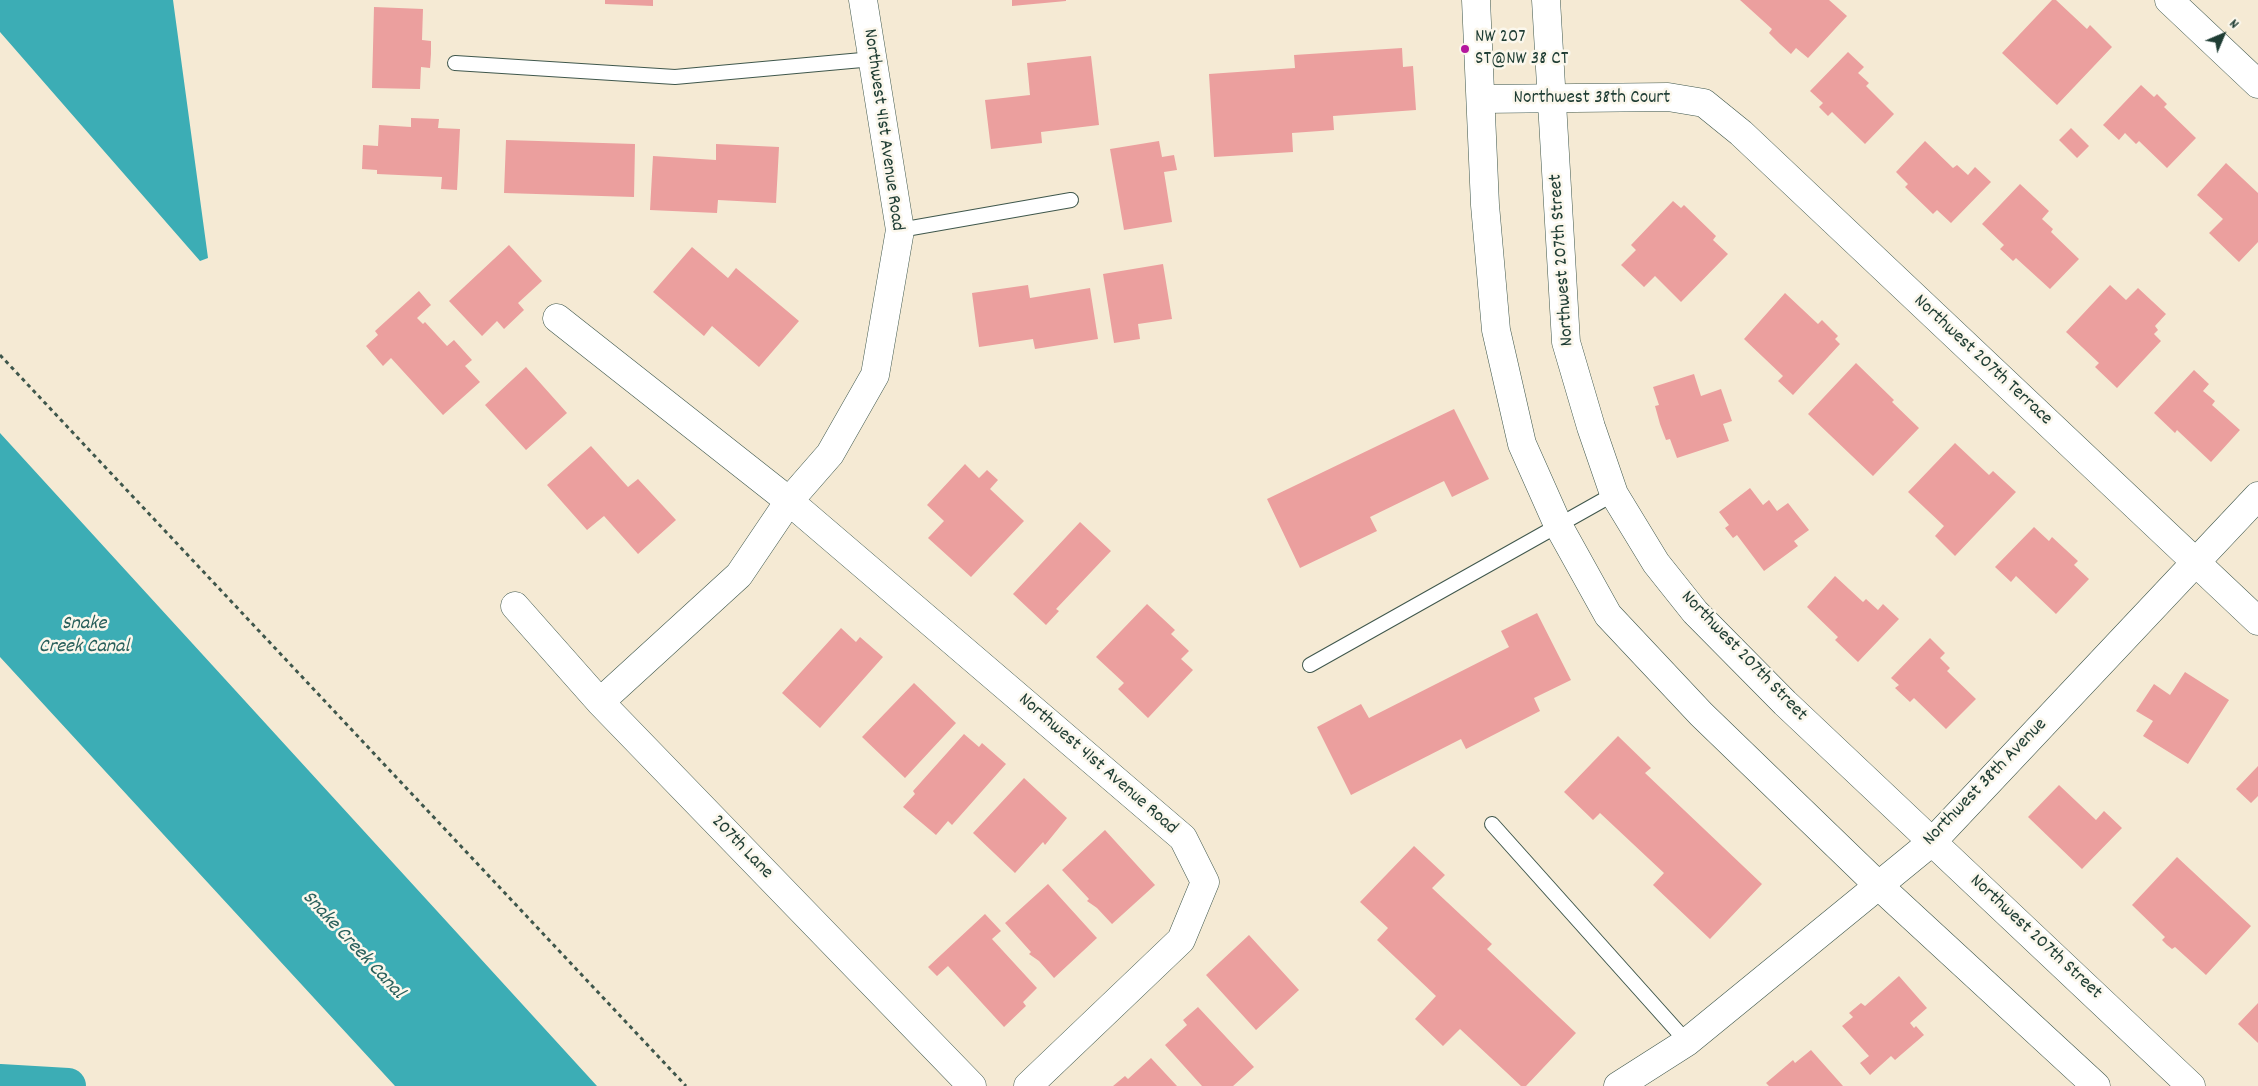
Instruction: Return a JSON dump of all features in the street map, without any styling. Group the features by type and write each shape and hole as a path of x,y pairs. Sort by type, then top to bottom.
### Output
{"street":[{"name":"Northwest 41st Avenue Road","path":"600,702 740,575 789,501 830,454 875,375 900,230 863,0"},
{"path":"1476,0 1485,205 1496,330 1522,444 1558,525 1608,614 1701,714 1878,886 2096,1086"},
{"name":"Northwest 207th Street","path":"1546,0 1566,342 1591,427 1614,494 1656,563 1695,612 1785,703 2191,1086"},
{"path":"2169,0 2258,84"},
{"name":"Northwest 38th Court","path":"1481,99 1668,97 1704,103"},
{"name":"Northwest 207th Terrace","path":"1704,103 1741,133 2258,622"},
{"name":"Northwest 41st Avenue Road","path":"557,318 789,501 1183,838 1205,882 1180,940 1028,1086"},
{"name":"Northwest 38th Avenue","path":"1687,1042 1933,841 2258,496"},
{"name":"207th Lane","path":"515,606 600,702 972,1086"},
{"path":"1618,1086 1687,1042"}],"lane":[{"path":"454,63 675,77 873,59"},
{"path":"900,230 1071,200"},
{"path":"1310,665 1614,494"},
{"path":"1492,824 1687,1042"}],"path":[{"path":"0,355 686,1086"}],"water":[{"path":"0,0 173,0 208,258 200,261 0,32"},
{"name":"Snake Creek Canal","path":"0,433 597,1086 395,1086 0,657"}],"building":[{"path":"605,0 653,0 653,6 605,4"},
{"path":"1012,0 1066,0 1066,1 1012,6"},
{"path":"1740,0 1829,0 1847,16 1808,58 1796,48 1791,54 1769,33 1772,29"},
{"path":"2052,0 2056,0 2087,29 2090,25 2112,47 2057,105 2002,53"},
{"path":"374,7 423,9 422,40 431,41 431,54 430,68 421,67 420,89 372,88"},
{"path":"1402,48 1403,67 1413,66 1416,110 1333,116 1334,130 1292,133 1293,152 1214,157 1209,74 1295,68 1294,55"},
{"path":"1848,52 1864,67 1858,73 1869,83 1866,86 1894,114 1865,144 1832,112 1828,116 1819,107 1823,103 1810,91"},
{"path":"1091,56 1099,125 1041,132 1042,143 991,149 985,100 1030,95 1027,63"},
{"path":"2141,85 2154,97 2157,94 2167,104 2164,107 2196,138 2167,168 2139,141 2136,144 2125,133 2119,140 2103,125"},
{"path":"411,118 439,119 438,128 460,129 457,190 441,189 442,177 377,174 377,170 362,169 363,145 378,146 379,125 411,127"},
{"path":"2071,128 2089,146 2077,158 2059,140"},
{"path":"506,140 635,144 634,197 504,193"},
{"path":"1159,141 1162,157 1174,155 1177,170 1164,172 1172,222 1124,230 1110,149"},
{"path":"1925,141 1953,168 1957,165 1968,175 1975,167 1991,182 1951,223 1937,210 1933,214 1905,187 1908,184 1896,172"},
{"path":"716,144 779,147 776,203 718,200 717,213 650,210 653,156 716,160"},
{"path":"2226,163 2258,193 2258,242 2239,262 2209,233 2223,219 2197,195"},
{"path":"2020,184 2049,211 2042,219 2053,229 2051,232 2079,259 2050,289 2016,258 2013,261 2000,249 2004,245 1982,224"},
{"path":"1673,201 1681,208 1684,205 1716,236 1713,240 1728,254 1681,302 1655,276 1644,287 1621,265 1636,250 1631,245"},
{"path":"509,245 542,281 518,303 524,310 504,329 497,321 482,336 449,301"},
{"path":"692,247 728,278 736,268 799,321 759,367 712,326 704,336 653,292"},
{"path":"1163,264 1172,319 1138,324 1140,339 1114,343 1103,274"},
{"path":"1028,285 1030,298 1090,288 1098,339 1035,349 1033,339 979,347 972,293"},
{"path":"2110,285 2126,300 2138,288 2166,314 2155,326 2158,330 2154,334 2161,341 2117,388 2095,367 2099,363 2066,332"},
{"path":"419,291 431,305 417,318 423,324 425,322 447,346 454,340 472,360 465,366 480,382 443,415 391,358 383,366 366,346 378,335 375,331"},
{"path":"1785,293 1818,324 1822,320 1838,336 1835,339 1840,344 1793,395 1778,381 1783,376 1744,339"},
{"path":"1856,363 1894,400 1892,402 1919,428 1873,476 1808,414"},
{"path":"526,367 567,413 526,450 485,405"},
{"path":"2194,370 2209,384 2203,391 2215,401 2212,405 2240,430 2211,462 2177,430 2175,433 2154,413"},
{"path":"1694,374 1701,396 1721,389 1732,421 1723,424 1729,441 1677,458 1670,439 1666,440 1660,424 1655,406 1659,405 1653,387"},
{"path":"1454,409 1489,479 1452,497 1444,481 1370,517 1377,531 1300,568 1267,499"},
{"path":"1955,443 1989,475 1993,471 2016,492 1955,556 1935,536 1944,526 1908,492"},
{"path":"591,446 628,487 638,479 676,520 638,554 604,516 587,530 547,485"},
{"path":"965,464 979,478 987,470 998,480 990,489 1024,521 971,577 928,538 944,521 927,505"},
{"path":"1750,488 1763,505 1769,500 1777,511 1788,503 1809,530 1794,541 1798,546 1764,571 1737,535 1733,538 1725,528 1729,525 1719,512"},
{"path":"1080,522 1111,551 1056,609 1059,611 1046,625 1013,594"},
{"path":"2034,527 2049,541 2052,537 2078,561 2074,565 2089,579 2056,614 2016,576 2011,582 1995,567"},
{"path":"1835,576 1863,602 1866,599 1878,610 1883,604 1899,619 1858,662 1835,640 1838,637 1807,607"},
{"path":"1147,604 1175,630 1171,634 1189,651 1181,659 1193,670 1148,718 1118,689 1124,683 1096,657"},
{"path":"1537,613 1571,680 1534,698 1540,711 1466,749 1461,739 1351,795 1317,727 1361,704 1369,718 1509,647 1501,631"},
{"path":"841,628 856,642 860,637 883,657 820,728 782,693"},
{"path":"1930,638 1945,653 1940,658 1950,668 1947,671 1976,699 1946,729 1914,698 1910,702 1895,688 1899,685 1891,678"},
{"path":"2185,672 2229,700 2188,764 2143,736 2153,721 2136,711 2154,684 2170,695"},
{"path":"914,683 956,723 905,778 862,737"},
{"path":"964,734 979,747 982,743 1006,764 952,825 948,821 936,835 903,807 915,794 913,791"},
{"path":"1618,736 1651,768 1645,773 1762,884 1710,939 1653,885 1664,873 1600,813 1593,820 1564,792"},
{"path":"2258,766 2258,796 2251,803 2236,789"},
{"path":"1024,778 1067,818 1045,845 1043,842 1015,873 973,833"},
{"path":"2059,785 2096,820 2104,811 2122,828 2082,869 2028,817"},
{"path":"1105,830 1155,885 1112,924 1097,908 1087,901 1089,899 1062,870"},
{"path":"1414,846 1445,875 1432,888 1492,944 1487,949 1576,1033 1526,1086 1521,1086 1460,1029 1443,1046 1415,1019 1436,996 1377,940 1388,928 1360,902"},
{"path":"2177,857 2251,926 2206,975 2175,947 2172,949 2167,945 2162,940 2165,937 2132,905"},
{"path":"1048,884 1097,938 1054,978 1039,961 1029,954 1031,952 1005,923"},
{"path":"985,914 1001,931 992,939 1037,988 1023,1002 1026,1006 1004,1027 948,966 937,976 928,967"},
{"path":"1249,935 1299,990 1256,1030 1206,975"},
{"path":"1899,976 1927,1008 1910,1023 1914,1028 1916,1026 1924,1035 1895,1060 1891,1056 1870,1075 1860,1063 1869,1056 1842,1026 1853,1017 1849,1013 1861,1003 1865,1006"},
{"path":"2258,1003 2258,1043 2238,1024"},
{"path":"1198,1007 1254,1067 1233,1086 1202,1086 1165,1045 1187,1025 1183,1020"},
{"path":"1811,1050 1843,1086 1769,1086 1766,1083 1793,1060 1795,1063"},
{"path":"1151,1058 1177,1086 1113,1086 1125,1076 1128,1079"}],"waterway":[{"path":"0,1082 68,1086"}],"place":[{"name":"NW 207 ST@NW 38 CT","path":"1465,49"}]}
